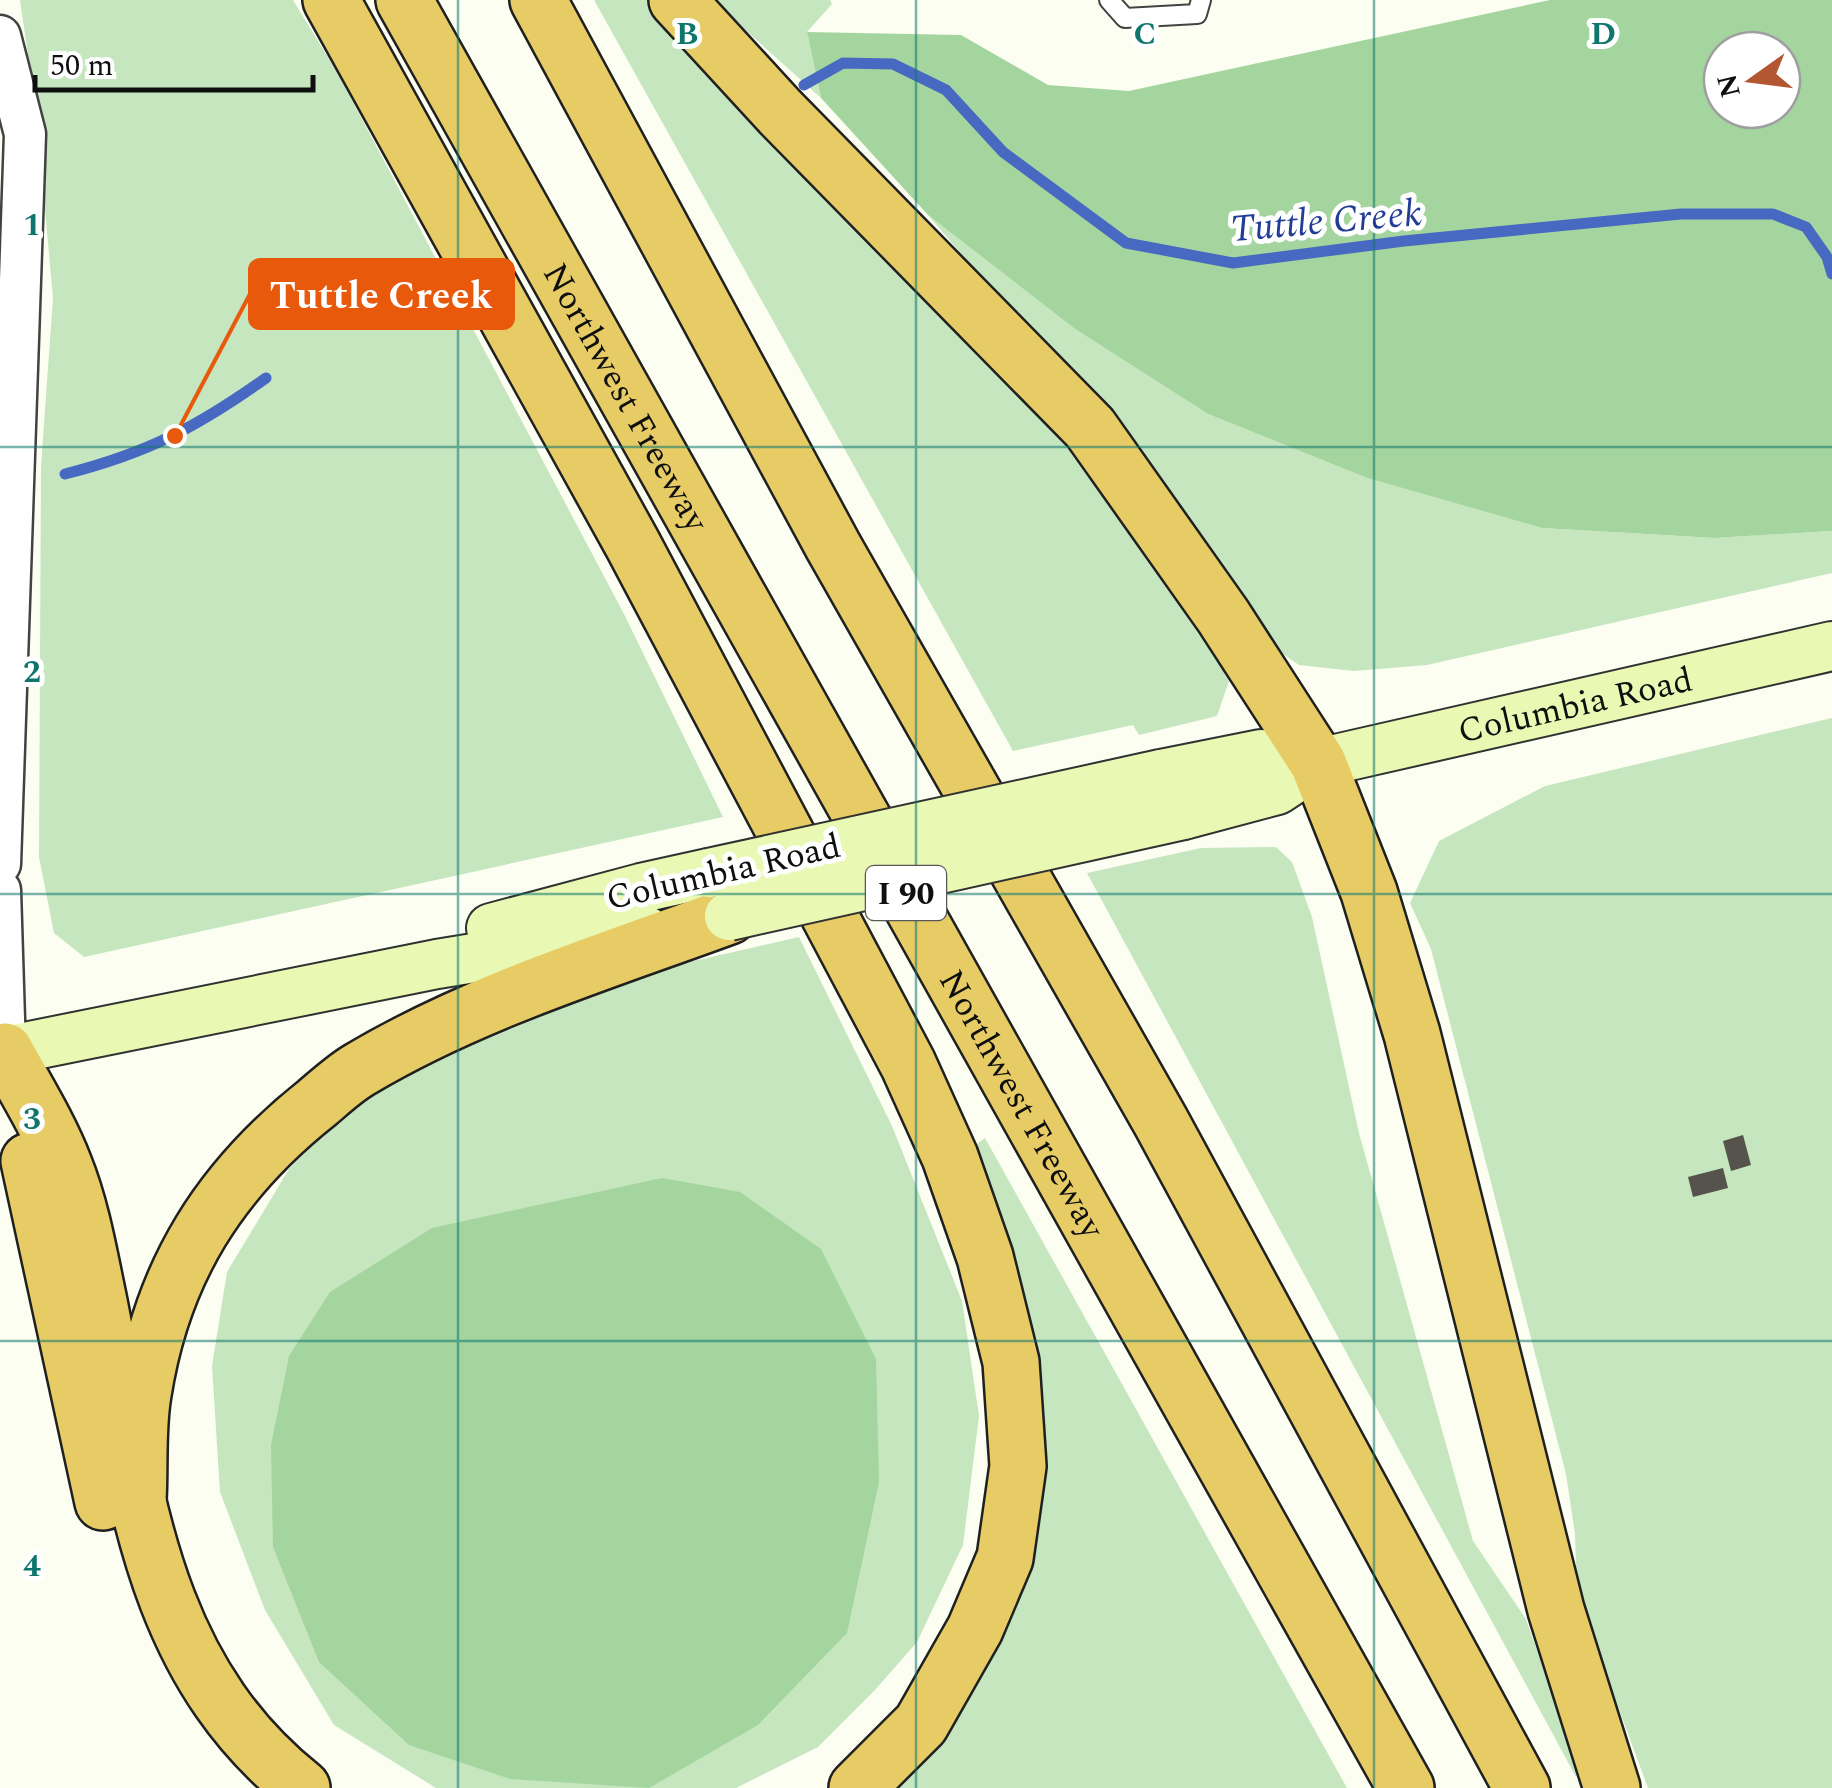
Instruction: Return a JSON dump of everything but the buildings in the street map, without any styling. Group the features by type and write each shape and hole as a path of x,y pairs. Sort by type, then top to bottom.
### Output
{"highway":[{"path":"331,0 634,545 908,1064 950,1157 985,1257 1011,1362 1016,1432 1018,1466 1004,1558 975,1629 921,1724 857,1788"},
{"name":"Northwest Freeway","path":"404,0 1406,1788"},
{"path":"538,0 833,546 1161,1122 1522,1788"},
{"path":"677,0 780,112 1090,428 1223,616 1318,762 1369,892 1412,1034 1556,1610 1612,1788"},
{"path":"138,1500 142,1396 159,1327 183,1259 216,1206 272,1138 356,1072 719,894"},
{"path":"3,1051 64,1165 87,1244 146,1541 172,1617 210,1690 277,1768 302,1788"},
{"path":"3,1051 92,1463 138,1632 178,1710 244,1788"}],"main road":[{"name":"Columbia Road","path":"719,894 1161,774 1262,754 1318,762 1832,646"},
{"name":"Columbia Road","path":"3,1051 135,1024 640,888 719,894 1183,815 1277,790 1318,762"}],"street":[{"path":"0,36 24,134 11,193 0,864"},
{"path":"0,890 3,1051"}],"lane":[{"path":"1109,0 1124,18 1197,14 1202,0"}],"green space":[{"path":"20,0 293,0 337,72 624,614 723,817 84,957 54,933 39,857 41,466 53,298 36,110"},
{"path":"594,0 655,0 1054,423 1146,549 1229,681 1217,716 1139,735 1133,725 1013,751"},
{"path":"712,0 830,0 832,4 807,32 821,98"},
{"path":"1550,0 1832,0 1832,531 1715,538 1542,528 1367,478 1208,414 1075,329 928,215 821,98 807,32 961,35 1048,85 1129,91"},
{"path":"928,215 1075,329 1208,414 1367,478 1542,528 1715,538 1832,531 1832,573 1427,665 1354,671 1299,665 1277,650 1061,371"},
{"path":"1832,718 1832,1788 1648,1788 1577,1595 1575,1534 1566,1474 1431,949 1410,903 1439,841 1545,786"},
{"path":"1276,847 1292,862 1312,917 1359,1133 1473,1541 1526,1619 1561,1719 1586,1765 1576,1777 1087,873 1201,848"},
{"path":"799,937 892,1126 962,1301 979,1416 963,1545 917,1642 875,1690 818,1747 736,1788 436,1788 334,1725 265,1610 220,1492 212,1366 227,1272 289,1169 374,1080 628,976"},
{"path":"985,1138 1347,1788 881,1788 1037,1442 970,1149"},
{"path":"662,1178 740,1192 821,1249 876,1359 879,1482 847,1633 758,1725 649,1788 510,1779 409,1745 319,1662 273,1547 271,1445 289,1356 330,1292 432,1228"}],"waterway":[{"name":"Tuttle Creek","path":"804,85 843,63 893,64 946,90 1003,152 1126,243 1233,263 1404,241 1681,214 1773,214 1806,227 1827,257 1832,274"},
{"name":"Tuttle Creek","path":"65,474 122,457 171,436 266,378"}],"place":[{"name":"Tuttle Creek","path":"175,436"}]}
